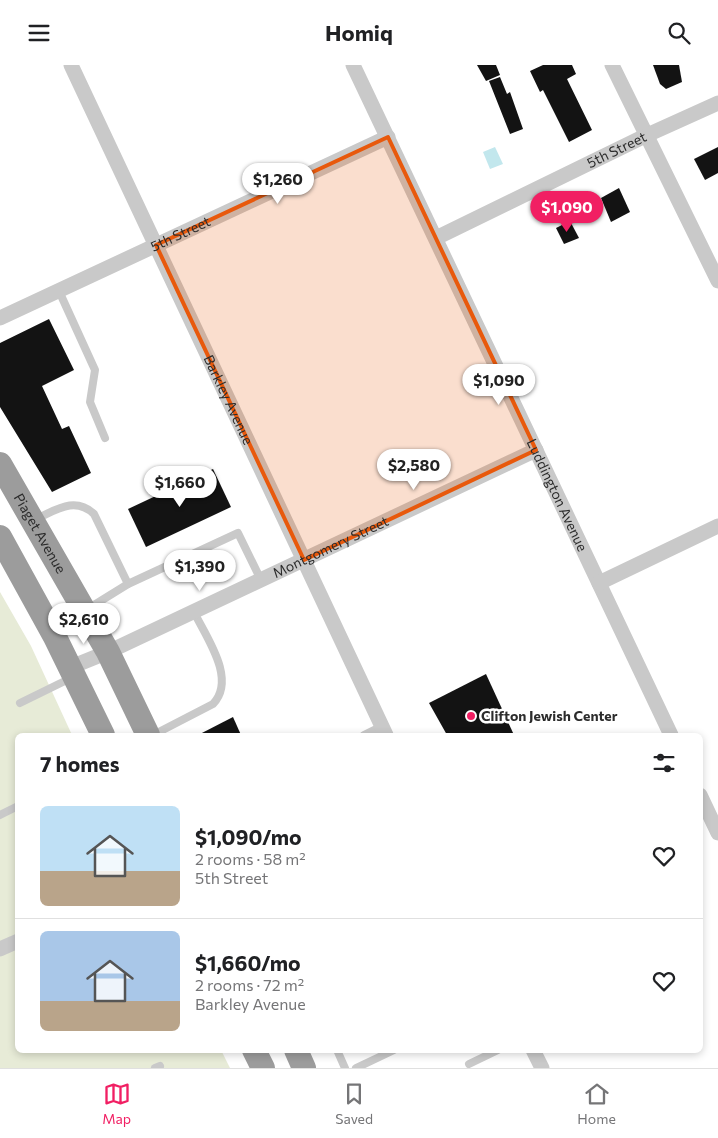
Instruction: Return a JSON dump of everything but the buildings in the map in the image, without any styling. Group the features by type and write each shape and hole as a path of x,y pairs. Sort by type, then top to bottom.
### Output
{"highway":[{"name":"Piaget Avenue","path":"0,464 108,652 147,733"},
{"path":"0,537 73,671 102,733"},
{"path":"256,1053 263,1068"},
{"path":"297,1053 304,1068"}],"street":[{"name":"Barkley Avenue","path":"71,65 384,731"},
{"name":"Luddington Avenue","path":"353,65 670,733"},
{"path":"612,65 645,136 718,281"},
{"name":"5th Street","path":"436,238 645,136 718,103"},
{"name":"5th Street","path":"0,318 388,137"},
{"name":"Montgomery Street","path":"73,671 108,652 536,450"},
{"path":"599,583 718,526"},
{"path":"703,801 718,833"},
{"path":"0,949 15,942"},
{"path":"534,1053 542,1068"}],"lane":[{"path":"59,291 95,370 90,402 105,438"},
{"path":"32,520 68,504 88,508 94,514 128,584"},
{"path":"85,611 128,584 238,533 261,580"},
{"path":"158,733 213,704 219,697 222,687 222,672 194,612"},
{"path":"20,703 73,671"},
{"path":"0,815 15,808"},
{"path":"338,1053 346,1068"},
{"path":"356,1068 388,1053"},
{"path":"469,1064 492,1053"}],"highlighted area":[{"path":"388,137 536,450 304,560 156,245"}],"green space":[{"path":"0,592 31,646 71,733 15,733 15,1053 222,1053 230,1068 0,1068"}],"water":[{"path":"495,147 503,164 490,169 483,152"}],"place":[{"name":"Clifton Jewish Center","path":"471,716"}]}
